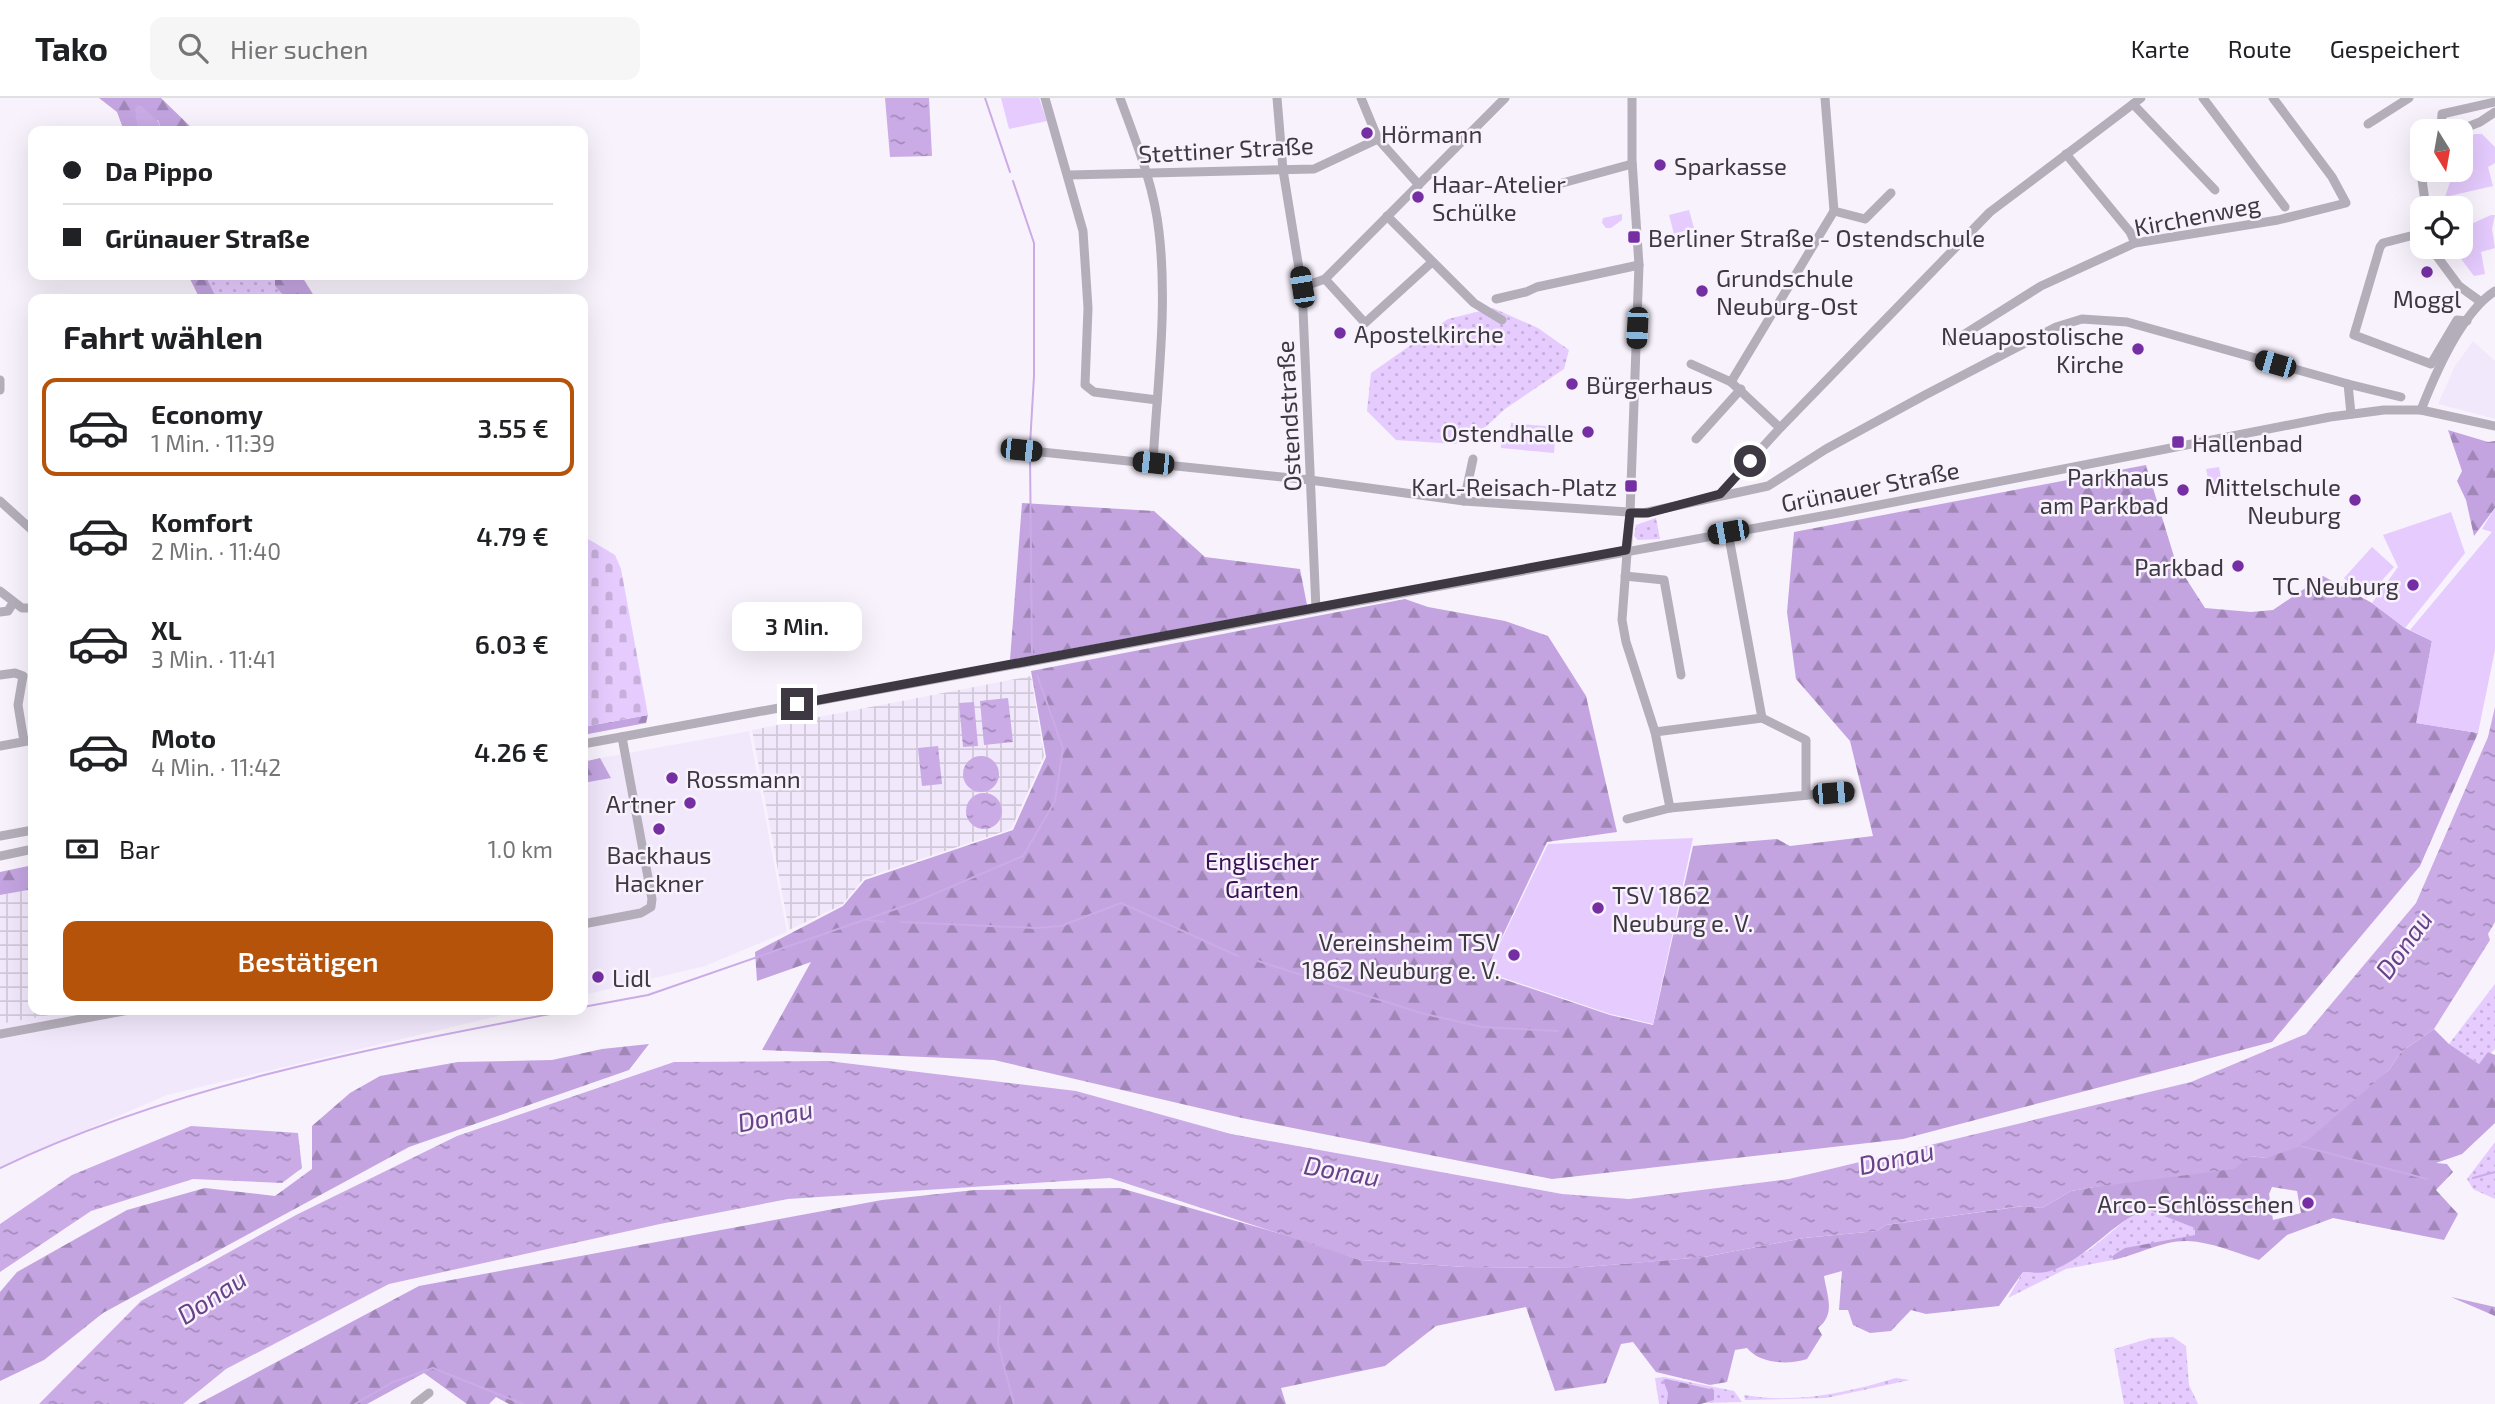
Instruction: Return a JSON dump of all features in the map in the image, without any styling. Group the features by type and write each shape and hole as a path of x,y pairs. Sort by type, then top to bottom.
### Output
{"street":[{"path":"1045,98 1083,231 1086,268 1086,385 1094,392 1157,400"},
{"path":"1120,98 1148,173 1159,231 1163,301 1153,463"},
{"name":"Ostendstraße","path":"1277,98 1283,170 1302,287 1316,609"},
{"path":"1361,98 1378,139 1419,185"},
{"path":"1302,287 1325,279 1505,98"},
{"path":"1632,98 1632,164 1639,265 1630,513 1622,620 1626,642 1655,732 1670,808"},
{"path":"1731,382 1834,211 1825,98"},
{"path":"2203,98 2285,207"},
{"name":"Kirchenweg","path":"1952,342 2041,286 2135,243 2278,220 2346,203 2332,177 2273,98"},
{"path":"2368,124 2409,98"},
{"path":"1720,494 1780,428 1990,212 2137,101 2215,190"},
{"path":"2441,119 2442,114 2495,102"},
{"path":"2473,125 2495,111"},
{"name":"Stettiner Straße","path":"1069,175 1314,169 1378,139"},
{"path":"2066,154 2130,232 2135,243"},
{"path":"1544,188 1632,164"},
{"path":"1834,211 1865,219 1891,193"},
{"path":"1387,216 1431,263 1474,303 1502,320"},
{"path":"2410,237 2383,243 2380,247 2354,335 2431,364 2457,320 2467,321"},
{"path":"2439,259 2459,286 2481,302"},
{"path":"1325,279 1364,323 1431,263"},
{"path":"1496,299 1537,287 1639,265"},
{"path":"2421,410 2467,321 2481,302 2495,291"},
{"path":"1021,450 1310,480 1464,501 1648,513 1720,494 1768,486 1826,449 1925,395 2056,327 2082,319 2127,322 2401,397"},
{"path":"1691,364 1741,389 1780,428"},
{"path":"0,380 0,390"},
{"path":"2348,384 2351,414"},
{"path":"1696,439 1741,389"},
{"name":"Grünauer Straße","path":"588,743 2351,414 2421,410 2495,426"},
{"path":"1464,501 1473,459"},
{"path":"0,501 28,526"},
{"path":"1728,532 1762,718"},
{"path":"1625,576 1664,580 1681,674"},
{"path":"0,591 13,603 28,609"},
{"path":"0,612 8,611 13,603"},
{"path":"0,675 15,673 23,676 18,705 28,738"},
{"path":"1655,732 1762,718 1806,740 1806,795"},
{"path":"588,924 641,913 651,907 652,899 622,737"},
{"path":"0,746 28,741"},
{"path":"1627,820 1670,808 1850,791"},
{"path":"0,836 28,831"},
{"path":"0,856 28,850"},
{"path":"0,1034 103,1015"},
{"path":"415,1404 429,1393"}],"shaded area":[{"path":"2473,341 2495,361 2495,419 2438,404 2455,366"},
{"path":"1031,676 1044,756 1011,829 864,878 842,905 789,930 752,730"},
{"path":"749,731 787,932 705,966 588,994 588,782 610,778 600,758"},
{"path":"28,889 28,1015 502,1015 167,1095 0,1167 0,895"},
{"path":"28,890 28,1015 50,1015 0,1024 0,895"}],"green space":[{"path":"99,98 161,98 190,126 160,126 158,120 138,126 122,126 117,112"},
{"path":"1001,98 1039,98 1047,121 1009,129"},
{"path":"2482,134 2495,147 2495,163 2488,167 2493,186 2445,196 2450,182 2473,182 2473,135"},
{"path":"1689,210 1694,228 1674,234 1669,215"},
{"path":"1622,214 1622,220 1611,228 1606,228 1602,223 1603,218"},
{"path":"2495,215 2492,229 2495,248 2481,252 2485,274 2474,276 2461,259 2473,259 2473,223"},
{"path":"190,280 208,280 214,294 198,294"},
{"path":"208,280 275,280 275,286 282,294 214,294"},
{"path":"275,280 304,280 313,294 282,294 275,286"},
{"path":"1493,308 1538,328 1569,350 1564,369 1505,409 1479,433 1455,444 1396,440 1367,411 1371,373 1448,319"},
{"path":"1511,423 1556,427 1554,453 1501,448 1501,440 1509,440"},
{"path":"2448,430 2488,442 2495,441 2495,508 2474,536 2466,500 2457,481 2462,471"},
{"name":"Englischer Garten","path":"2146,465 2176,563 2205,608 2251,612 2273,610 2323,576 2372,603 2405,628 2432,641 2417,723 2478,733 2420,866 2272,1042 1903,1139 1552,1179 1242,1118 994,1060 762,1050 811,962 757,981 755,952 843,906 865,880 1013,830 1046,757 1031,671 1405,599 1428,607 1505,621 1548,636 1586,696 1617,832 1547,842 1485,973 1610,1015 1653,1025 1693,846 1777,839 1790,846 1873,836 1850,741 1796,679 1787,612 1794,532"},
{"path":"2219,467 2224,494 2212,497 2206,469"},
{"path":"1022,503 1154,511 1205,557 1300,569 1307,605 1010,660"},
{"path":"2495,508 2495,650 2478,733 2416,723 2432,641 2410,630 2492,532 2482,529"},
{"name":"TC Neuburg","path":"2451,512 2465,553 2405,628 2372,603 2398,567 2383,535"},
{"path":"1656,518 1660,539 1638,540 1634,536 1636,525"},
{"path":"588,539 615,555 621,569 648,715 588,726"},
{"path":"2372,547 2394,567 2366,598 2344,578"},
{"path":"648,715 646,723 588,734 588,726"},
{"path":"600,758 611,778 588,782 588,761"},
{"name":"TSV 1862 Neuburg e. V.","path":"1693,838 1653,1024 1610,1014 1486,972 1548,844"},
{"path":"28,866 28,890 0,895 0,872"},
{"path":"2495,984 2495,1049 2479,1064 2449,1044"},
{"path":"2434,1029 2449,1044 2479,1064 2488,1052 2495,1055 2495,1123 2462,1154 2436,1163 2447,1164 2453,1172 2436,1190 2458,1214 2444,1240 2333,1218 2287,1235 2259,1260 2215,1246 2179,1241 2113,1260 2112,1256 2125,1248 2195,1235 2195,1228 2146,1209 2121,1223 2063,1265 2047,1272 2023,1272 1999,1306 1926,1314 1911,1310 1891,1331 1870,1333 1853,1325 1848,1310 1839,1310 1842,1271 1824,1276 1829,1311 1824,1323 1818,1328 1822,1335 1807,1359 1775,1362 1759,1357 1747,1348 1735,1350 1727,1382 1710,1385 1656,1372 1633,1342 1621,1344 1606,1383 1555,1391 1526,1307 1436,1326 1385,1366 1281,1388 1286,1404 509,1404 496,1397 489,1404 467,1404 424,1373 367,1404 198,1404 419,1286 882,1200 975,1190 1120,1188 1313,1243 1360,1260 1465,1267 1573,1268 1704,1257 1804,1238 1877,1231 1886,1225 2024,1206 2042,1208 2071,1191 2240,1162 2250,1156 2266,1158 2388,1071 2401,1052","holes":["2272,1187 2297,1191 2301,1213 2273,1220 2269,1194"]},
{"path":"649,1044 629,1070 409,1147 103,1313 44,1360 0,1381 0,1292 17,1272 127,1210 205,1188 275,1196 312,1169 312,1126 350,1093 380,1076 458,1062 552,1060 602,1049"},
{"path":"2495,1142 2495,1199 2473,1189 2467,1179"},
{"path":"2146,1209 2196,1228 2196,1235 2112,1255 2113,1260 2066,1269 2008,1298 2023,1272 2088,1251 2132,1215"},
{"path":"2451,1297 2495,1307 2495,1316"},
{"path":"2173,1337 2186,1346 2189,1385 2198,1404 2124,1404 2114,1349 2151,1338"},
{"path":"1664,1377 1734,1391 1742,1402 1659,1404 1655,1378"},
{"path":"1896,1378 1910,1380 1826,1398 1745,1400 1744,1395 1783,1398 1821,1396"},
{"path":"1663,1380 1714,1390 1714,1400 1701,1404 1667,1404 1668,1393"}],"water":[{"path":"885,98 929,98 932,156 890,157"},
{"path":"139,104 160,126 137,126 135,109"},
{"path":"1008,698 1013,742 984,745 980,701"},
{"path":"974,702 978,746 963,747 959,703"},
{"name":"Donau","path":"2495,707 2495,922 2488,934 2490,940 2434,1029 2401,1052 2388,1071 2301,1146 2266,1158 2250,1156 2234,1169 2071,1191 2042,1208 2023,1206 1886,1225 1877,1231 1804,1238 1704,1257 1573,1268 1465,1267 1360,1260 1110,1178 788,1199 660,1224 389,1284 226,1369 183,1404 39,1404 141,1301 296,1215 457,1136 674,1062 828,1061 1076,1091 1231,1134 1562,1194 1629,1199 1789,1179 2191,1082 2306,1034 2416,903 2488,737"},
{"path":"938,746 942,784 922,786 918,748"},
{"path":"981,756 994,761 999,774 994,787 981,792 968,787 963,774 968,761"},
{"path":"984,793 997,798 1002,811 997,824 984,829 971,824 966,811 971,798"},
{"path":"191,1126 298,1133 302,1168 282,1183 193,1179 91,1211 0,1272 0,1224 72,1175"}],"waterway":[{"path":"985,98 1010,172"},
{"path":"1013,181 1034,243 1034,376 1030,445"},
{"path":"1030,456 1032,653"},
{"path":"588,1006 648,995 913,903 1023,856 1055,801 1063,748 1037,675"},
{"path":"901,922 1036,928 1061,926 1121,903 1238,956"},
{"path":"868,920 884,922"},
{"path":"1258,961 1421,1013 1482,1027 1558,1031"},
{"path":"0,1168 68,1138 208,1090 353,1054 545,1015"},
{"path":"2301,1146 2427,1179"},
{"path":"2473,1178 2495,1172"},
{"path":"1000,1306 998,1344 1014,1404"},
{"path":"355,1404 393,1382 433,1368 523,1404"}],"place":[{"name":"Hörmann","path":"1367,133"},
{"name":"Sparkasse","path":"1660,165"},
{"name":"Haar-Atelier Schülke","path":"1418,197"},
{"name":"Berliner Straße - Ostendschule","path":"1634,237"},
{"name":"Moggl","path":"2427,272"},
{"name":"Grundschule Neuburg-Ost","path":"1702,291"},
{"name":"Apostelkirche","path":"1340,333"},
{"name":"Neuapostolische Kirche","path":"2138,349"},
{"name":"Bürgerhaus","path":"1572,384"},
{"name":"Ostendhalle","path":"1588,432"},
{"name":"Hallenbad","path":"2178,442"},
{"name":"Karl-Reisach-Platz","path":"1631,486"},
{"name":"Parkhaus am Parkbad","path":"2183,490"},
{"name":"Mittelschule Neuburg","path":"2355,500"},
{"name":"Parkbad","path":"2238,566"},
{"name":"TC Neuburg","path":"2413,585"},
{"name":"Rossmann","path":"672,778"},
{"name":"Artner","path":"690,803"},
{"name":"Backhaus Hackner","path":"659,829"},
{"name":"TSV 1862 Neuburg e. V.","path":"1598,908"},
{"name":"Vereinsheim TSV 1862 Neuburg e. V.","path":"1514,955"},
{"name":"Lidl","path":"598,977"},
{"name":"Arco-Schlösschen","path":"2308,1203"}],"route":[{"path":"797,704 1626,550 1630,513 1648,513 1720,494 1750,461"}]}
